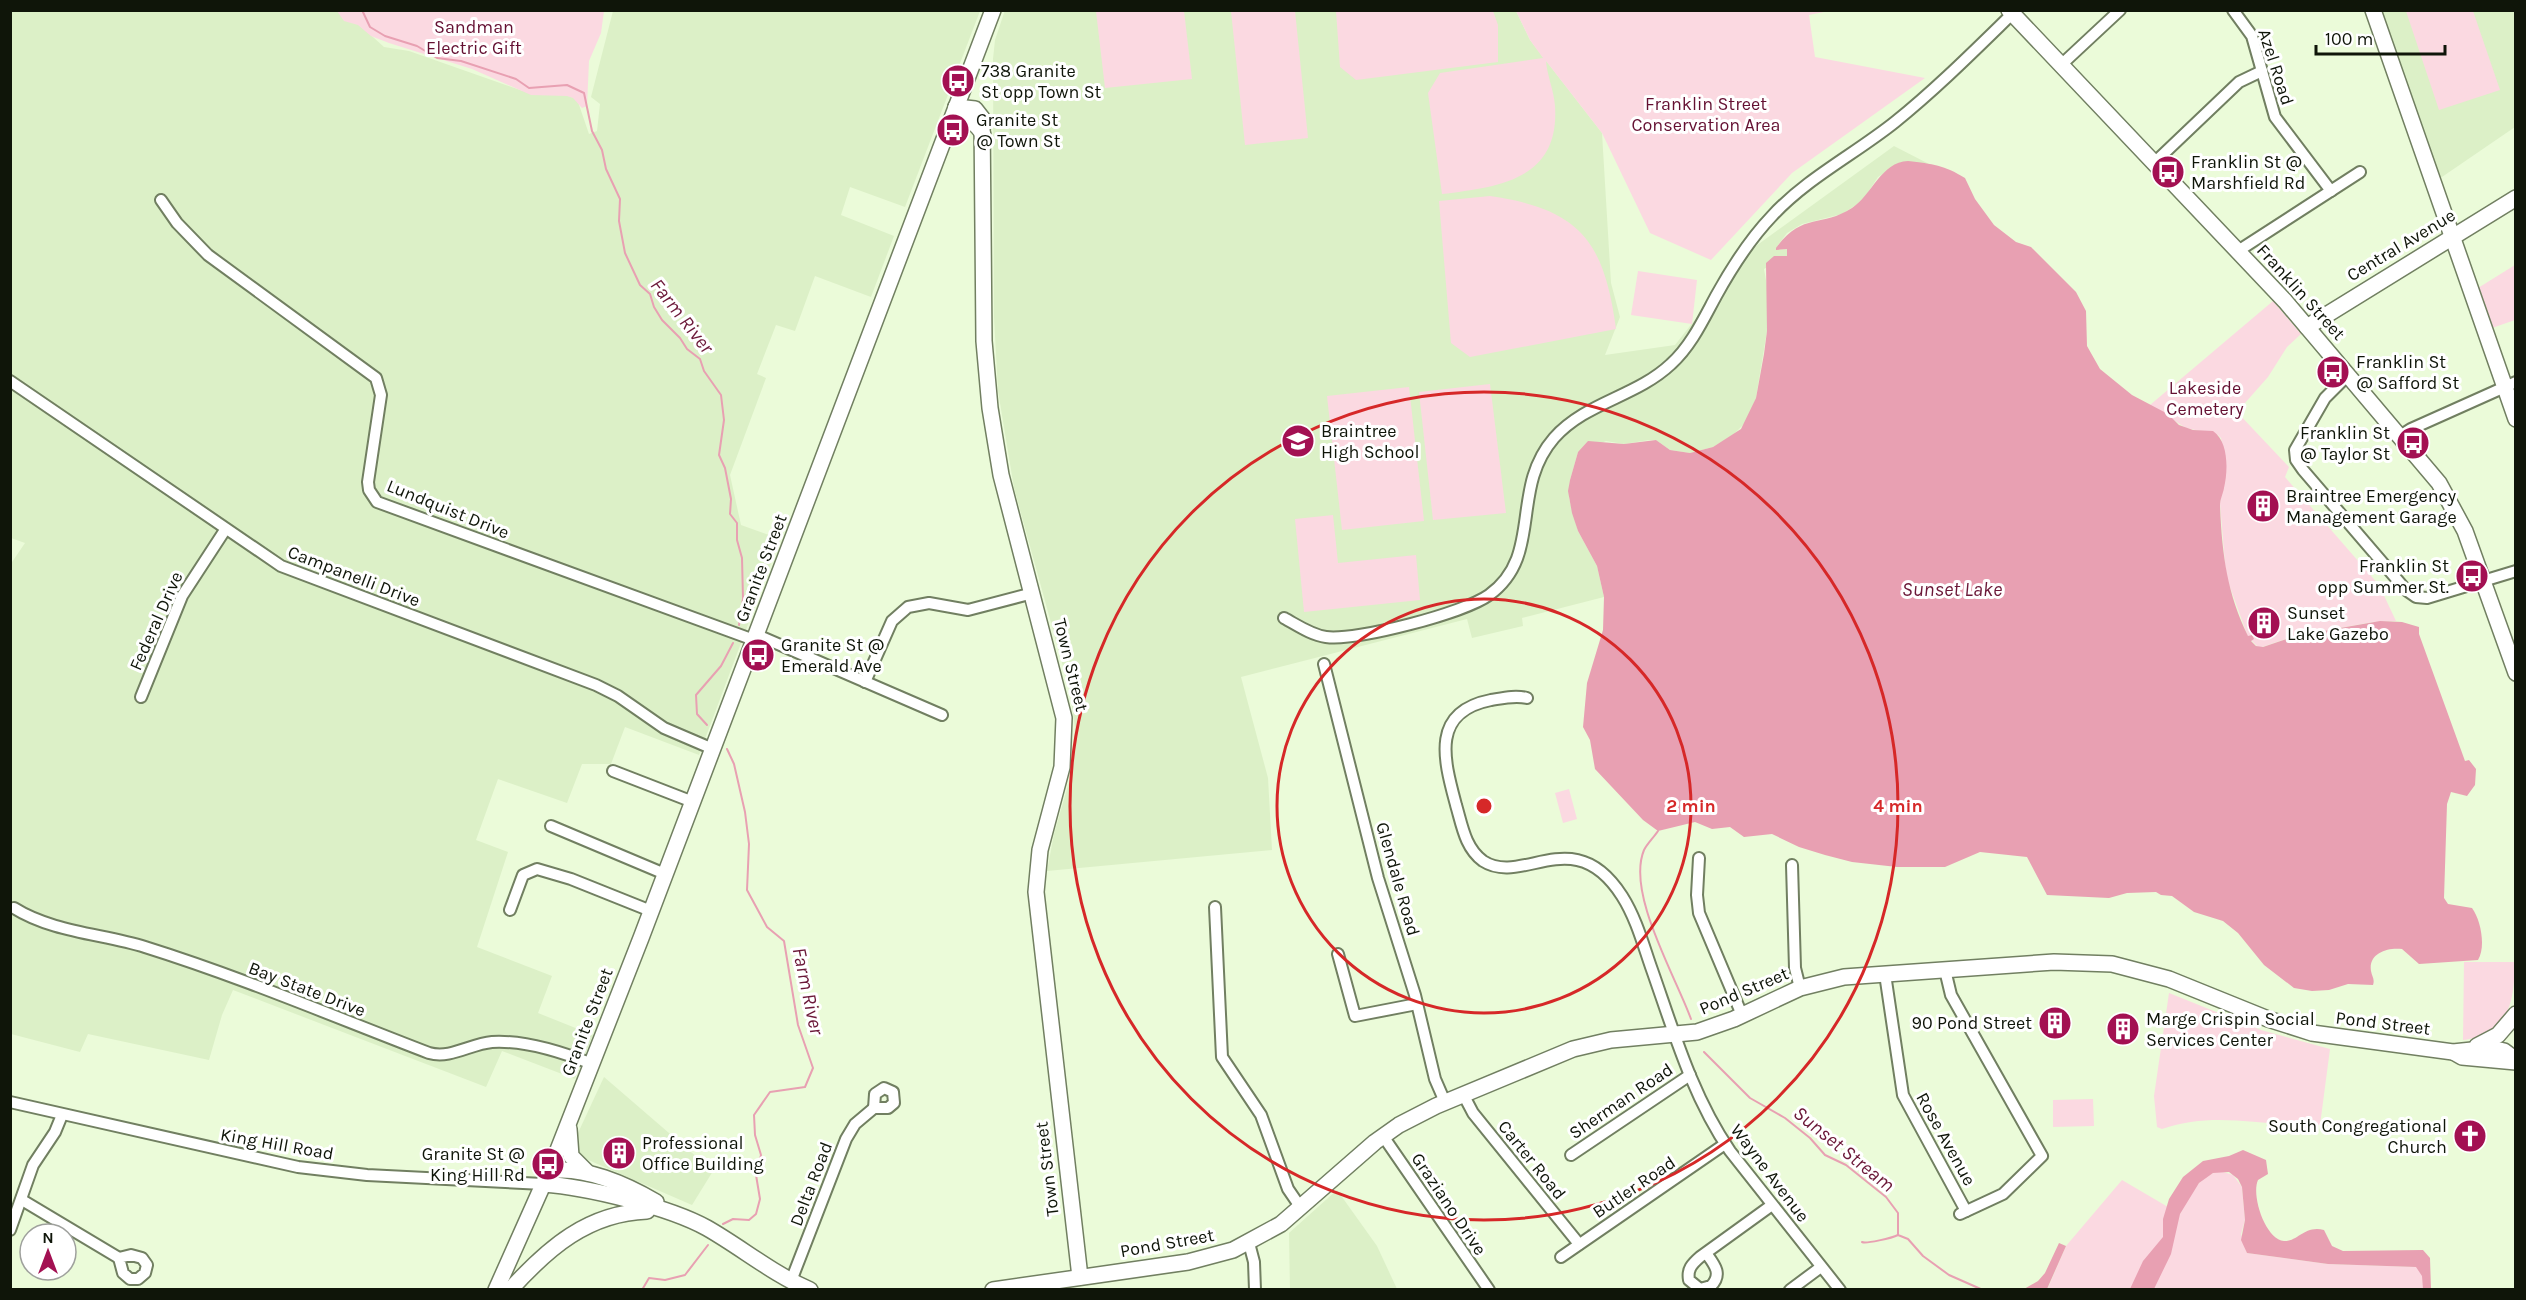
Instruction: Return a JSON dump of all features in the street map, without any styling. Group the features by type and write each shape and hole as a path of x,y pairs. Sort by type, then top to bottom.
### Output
{"main road":[{"name":"Granite Street","path":"546,1178 756,638 993,10"},
{"path":"2373,10 2451,237 2510,384 2516,419"},
{"name":"Franklin Street","path":"2011,12 2307,327 2400,436 2451,501 2484,581 2516,673"},
{"name":"Town Street","path":"956,107 966,106 978,111 982,118 987,386 999,466 1064,718 1062,767 1041,841 1036,892 1080,1277"},
{"name":"Central Avenue","path":"2307,327 2516,198"},
{"name":"Pond Street","path":"993,1290 1198,1260 1249,1244 1274,1229 1301,1208 1383,1136 1445,1102 1554,1056 1591,1043 1676,1035 1707,1029 1742,1016 1800,988 1834,979 2065,962 2124,966 2169,979 2268,1019 2312,1033 2452,1052 2462,1057 2516,1061"},
{"path":"2471,1048 2498,1035 2516,1014"},
{"name":"Pond Street","path":"2452,1052 2471,1048 2499,1049 2516,1061"},
{"path":"572,1115 568,1136 572,1156 580,1167 596,1177"},
{"path":"546,1178 572,1171 639,1193 671,1212 709,1230 791,1281 810,1290"},
{"path":"546,1178 566,1187 671,1212"},
{"path":"496,1290 546,1178"},
{"path":"510,1290 548,1252 592,1222 634,1211 671,1212"}],"street":[{"path":"2061,65 2120,10"},
{"name":"Azel Road","path":"2233,10 2252,36 2277,121 2331,191"},
{"path":"1284,618 1319,636 1347,637 1462,609 1496,590 1516,562 1522,544 1532,475 1541,455 1557,435 1579,416 1639,388 1673,363 1697,331 1744,249 1774,213 1797,192 1909,111 2011,12"},
{"path":"2154,163 2239,82 2262,71"},
{"path":"2238,251 2360,172"},
{"name":"Lundquist Drive","path":"161,200 177,223 208,255 376,378 381,395 368,482 369,490 377,501 756,638 942,716"},
{"path":"2348,375 2321,403 2295,450 2296,460 2412,595 2427,598 2516,571"},
{"name":"Campanelli Drive","path":"10,381 225,530 294,573 603,688 664,728 713,749"},
{"path":"2400,436 2510,384"},
{"name":"Federal Drive","path":"141,697 182,596 225,530"},
{"path":"865,682 892,621 908,607 929,603 968,610 1033,593"},
{"name":"Glendale Road","path":"1324,664 1378,878 1418,1004 1435,1079 1445,1102"},
{"name":"Wayne Avenue","path":"1527,698 1516,696 1479,703 1463,711 1448,729 1444,746 1446,766 1467,841 1478,856 1492,865 1504,867 1568,858 1587,864 1605,877 1620,893 1630,912 1690,1075 1725,1144 1840,1290"},
{"path":"613,771 693,802"},
{"path":"551,825 665,874"},
{"path":"1699,858 1697,895 1699,914 1742,1016"},
{"path":"1792,865 1795,968 1800,988"},
{"path":"510,910 523,875 537,869 563,876 651,911"},
{"path":"1215,907 1222,1057 1261,1115 1288,1189 1301,1208"},
{"name":"Bay State Drive","path":"14,908 43,921 129,942 182,960 429,1053 450,1054 485,1043 504,1042 559,1052 592,1064"},
{"path":"1338,954 1355,1016 1418,1004"},
{"name":"Rose Avenue","path":"1885,974 1903,1095 1963,1213 2009,1190 2042,1156 1951,995 1945,970"},
{"name":"Sherman Road","path":"1571,1155 1690,1075"},
{"name":"Carter Road","path":"1462,1095 1473,1113 1579,1244"},
{"name":"King Hill Road","path":"10,1102 314,1170 546,1178"},
{"name":"Delta Road","path":"791,1281 846,1139 855,1124 874,1108"},
{"path":"10,1230 33,1166 55,1132 62,1115"},
{"name":"Graziano Drive","path":"1383,1136 1489,1290"},
{"name":"Butler Road","path":"1561,1257 1725,1144"},
{"path":"22,1200 119,1258"},
{"path":"1706,1253 1772,1205"},
{"path":"1249,1244 1254,1262 1255,1290"},
{"path":"1790,1290 1821,1267"}],"shaded area":[{"name":"Braintree High School","path":"1005,10 1516,11 1530,40 1602,133 1611,283 1620,317 1605,355 1675,345 1749,251 1894,146 1929,164 1901,162 1878,177 1865,197 1856,205 1842,214 1802,224 1787,233 1778,245 1776,250 1787,249 1787,256 1764,269 1767,286 1767,331 1756,398 1747,421 1733,435 1713,447 1690,453 1670,450 1656,440 1624,444 1606,441 1578,452 1570,480 1569,498 1578,531 1597,566 1604,597 1522,618 1523,626 1472,638 1467,619 1241,677 1268,778 1272,850 1047,871 1054,834 1071,775 1075,728 1070,692 1014,488 998,391 994,317 993,59 995,40"},
{"path":"11,11 356,11 363,28 384,47 409,51 523,91 576,96 589,134 597,131 600,104 591,97 613,11 980,11 905,207 850,187 841,215 894,236 871,297 815,276 795,331 776,325 757,374 766,378 730,475 741,525 780,539 699,755 625,727 611,764 582,764 567,803 498,779 476,840 508,852 477,947 552,976 538,1013 593,1035 575,1079 502,1051 486,1087 233,990 222,1015 209,1060 88,1034 80,1052 11,1034 10,565 25,543 11,538"},
{"path":"2382,11 2515,11 2515,127 2439,179"},
{"path":"604,1077 713,1171 692,1205 586,1159 579,1152 578,1133"},
{"path":"1337,1190 1377,1246 1397,1289 1290,1289 1289,1233"}],"green space":[{"name":"Sandman Electric Gift","path":"337,11 604,11 601,33 589,61 587,106 582,108 573,98 567,96 531,95 472,69 389,43 371,36 358,25 344,21"},
{"path":"1096,11 1184,11 1192,79 1105,88"},
{"path":"1231,11 1295,11 1308,138 1245,145"},
{"path":"1336,11 1493,11 1498,25 1498,62 1356,80 1340,67"},
{"name":"Franklin Street Conservation Area","path":"1516,11 1829,11 1809,15 1815,57 1925,78 1792,173 1711,260 1650,233 1602,133 1546,61 1555,106 1554,131 1547,150 1536,165 1504,183 1442,194 1428,93 1440,73 1543,58 1530,40"},
{"path":"2406,11 2473,11 2500,90 2439,110"},
{"path":"1490,196 1546,210 1566,221 1582,234 1595,252 1604,273 1616,329 1470,357 1451,343 1439,201"},
{"path":"2515,265 2515,320 2492,328 2478,288"},
{"path":"1638,271 1697,280 1692,324 1631,315"},
{"name":"Lakeside Cemetery","path":"2273,301 2301,334 2287,347 2268,377 2237,412 2289,467 2285,477 2379,585 2396,621 2373,622 2295,636 2259,648 2251,640 2252,635 2248,637 2226,576 2220,503 2226,467 2221,438 2218,435 2186,428 2150,405"},
{"path":"1490,384 1506,513 1433,520 1419,392"},
{"path":"1409,387 1424,521 1342,530 1327,396"},
{"path":"1333,515 1338,563 1416,555 1420,600 1304,612 1295,519"},
{"path":"1569,789 1577,819 1563,823 1555,793"},
{"path":"2464,962 2515,962 2513,990 2506,1013 2500,1023 2479,1037 2463,1040"},
{"path":"2169,993 2261,1030 2330,1049 2320,1125 2221,1120 2182,1123 2162,1129 2157,1127 2154,1096"},
{"path":"2093,1099 2094,1126 2053,1127 2053,1100"},
{"path":"2220,1171 2233,1175 2242,1187 2245,1220 2241,1234 2247,1253 2328,1264 2417,1267 2423,1276 2423,1290 2047,1290 2066,1246 2122,1180 2180,1214 2200,1182"}],"water":[{"name":"Sunset Lake","path":"1908,161 1938,166 1965,178 1975,199 1994,225 2016,242 2031,247 2076,292 2086,311 2087,346 2100,369 2132,395 2168,414 2179,425 2193,430 2213,431 2218,436 2225,449 2226,457 2225,481 2220,506 2227,573 2241,620 2248,636 2252,635 2254,639 2251,641 2256,646 2263,647 2295,636 2380,621 2402,622 2419,627 2419,634 2465,761 2469,760 2476,769 2475,785 2467,796 2451,792 2447,804 2444,898 2448,904 2472,908 2475,913 2482,941 2478,960 2419,964 2402,949 2391,949 2380,952 2373,960 2371,971 2373,985 2348,984 2329,990 2312,991 2294,988 2264,965 2238,933 2223,921 2194,912 2172,896 2156,892 2127,893 2109,898 2047,895 2027,857 1980,852 1945,867 1897,867 1852,862 1825,855 1799,847 1772,834 1744,837 1730,827 1712,829 1695,822 1658,831 1643,820 1595,769 1590,740 1583,727 1587,683 1603,630 1604,597 1597,566 1578,531 1568,491 1578,452 1588,441 1624,444 1656,440 1670,450 1690,453 1713,447 1741,429 1756,398 1764,354 1767,331 1766,263 1774,256 1787,256 1787,249 1776,250 1776,248 1794,229 1831,218 1852,208 1891,167"},
{"path":"2243,1150 2266,1160 2268,1174 2258,1180 2256,1196 2266,1225 2277,1238 2289,1241 2317,1229 2324,1230 2332,1246 2343,1251 2423,1250 2430,1258 2431,1289 2423,1289 2422,1276 2416,1267 2328,1264 2247,1253 2241,1240 2245,1220 2242,1187 2238,1179 2229,1172 2213,1173 2199,1183 2180,1214 2171,1254 2154,1289 2130,1289 2143,1261 2163,1237 2163,1219 2169,1199 2183,1177 2203,1161 2229,1156"},
{"path":"2059,1243 2066,1246 2047,1289 2024,1289 2038,1281 2045,1273"}],"waterway":[{"name":"Farm River","path":"362,10 370,27 385,36 417,46 437,58 461,61 516,79 529,88 567,85 584,93 592,131 602,150 606,169 620,199 619,221 625,253 640,285 650,294 654,307 662,320 680,338 687,349 700,359 704,371 721,395 724,420 719,455 725,468 731,499 730,514 737,523 737,540 742,558 743,599 739,625"},
{"name":"Farm River","path":"707,725 697,714 696,695 721,666 733,643"},
{"name":"Farm River","path":"723,1224 733,1219 749,1220 756,1214 760,1199 756,1175 761,1155 755,1135 754,1115 770,1092 805,1087 813,1068 798,1025 784,941 767,927 747,890 749,844 745,812 734,764 727,749"},
{"name":"Sunset Stream","path":"1658,831 1644,850 1640,868 1642,889 1655,935 1691,1019"},
{"name":"Sunset Stream","path":"1704,1052 1750,1098 1785,1118 1810,1138 1825,1155 1846,1165 1886,1197 1898,1213 1898,1235 1908,1239 1923,1256 1949,1275 1983,1290"},
{"path":"1862,1242 1898,1235"},
{"name":"Farm River","path":"642,1290 649,1278 665,1280 685,1275 708,1245"}],"place":[{"name":"738 Granite St opp Town St","path":"958,81"},
{"name":"Granite St @ Town St","path":"953,130"},
{"name":"Franklin St @ Marshfield Rd","path":"2168,172"},
{"name":"Franklin St @ Safford St","path":"2333,372"},
{"name":"Braintree High School","path":"1298,441"},
{"name":"Franklin St @ Taylor St","path":"2413,443"},
{"name":"Braintree Emergency Management Garage","path":"2263,506"},
{"name":"Franklin St opp Summer St.","path":"2472,576"},
{"name":"Sunset Lake Gazebo","path":"2264,623"},
{"name":"Granite St @ Emerald Ave","path":"758,655"},
{"name":"90 Pond Street","path":"2055,1023"},
{"name":"Marge Crispin Social Services Center","path":"2123,1029"},
{"name":"South Congregational Church","path":"2470,1136"},
{"name":"Professional Office Building","path":"619,1153"},
{"name":"Granite St @ King Hill Rd","path":"548,1164"}]}
